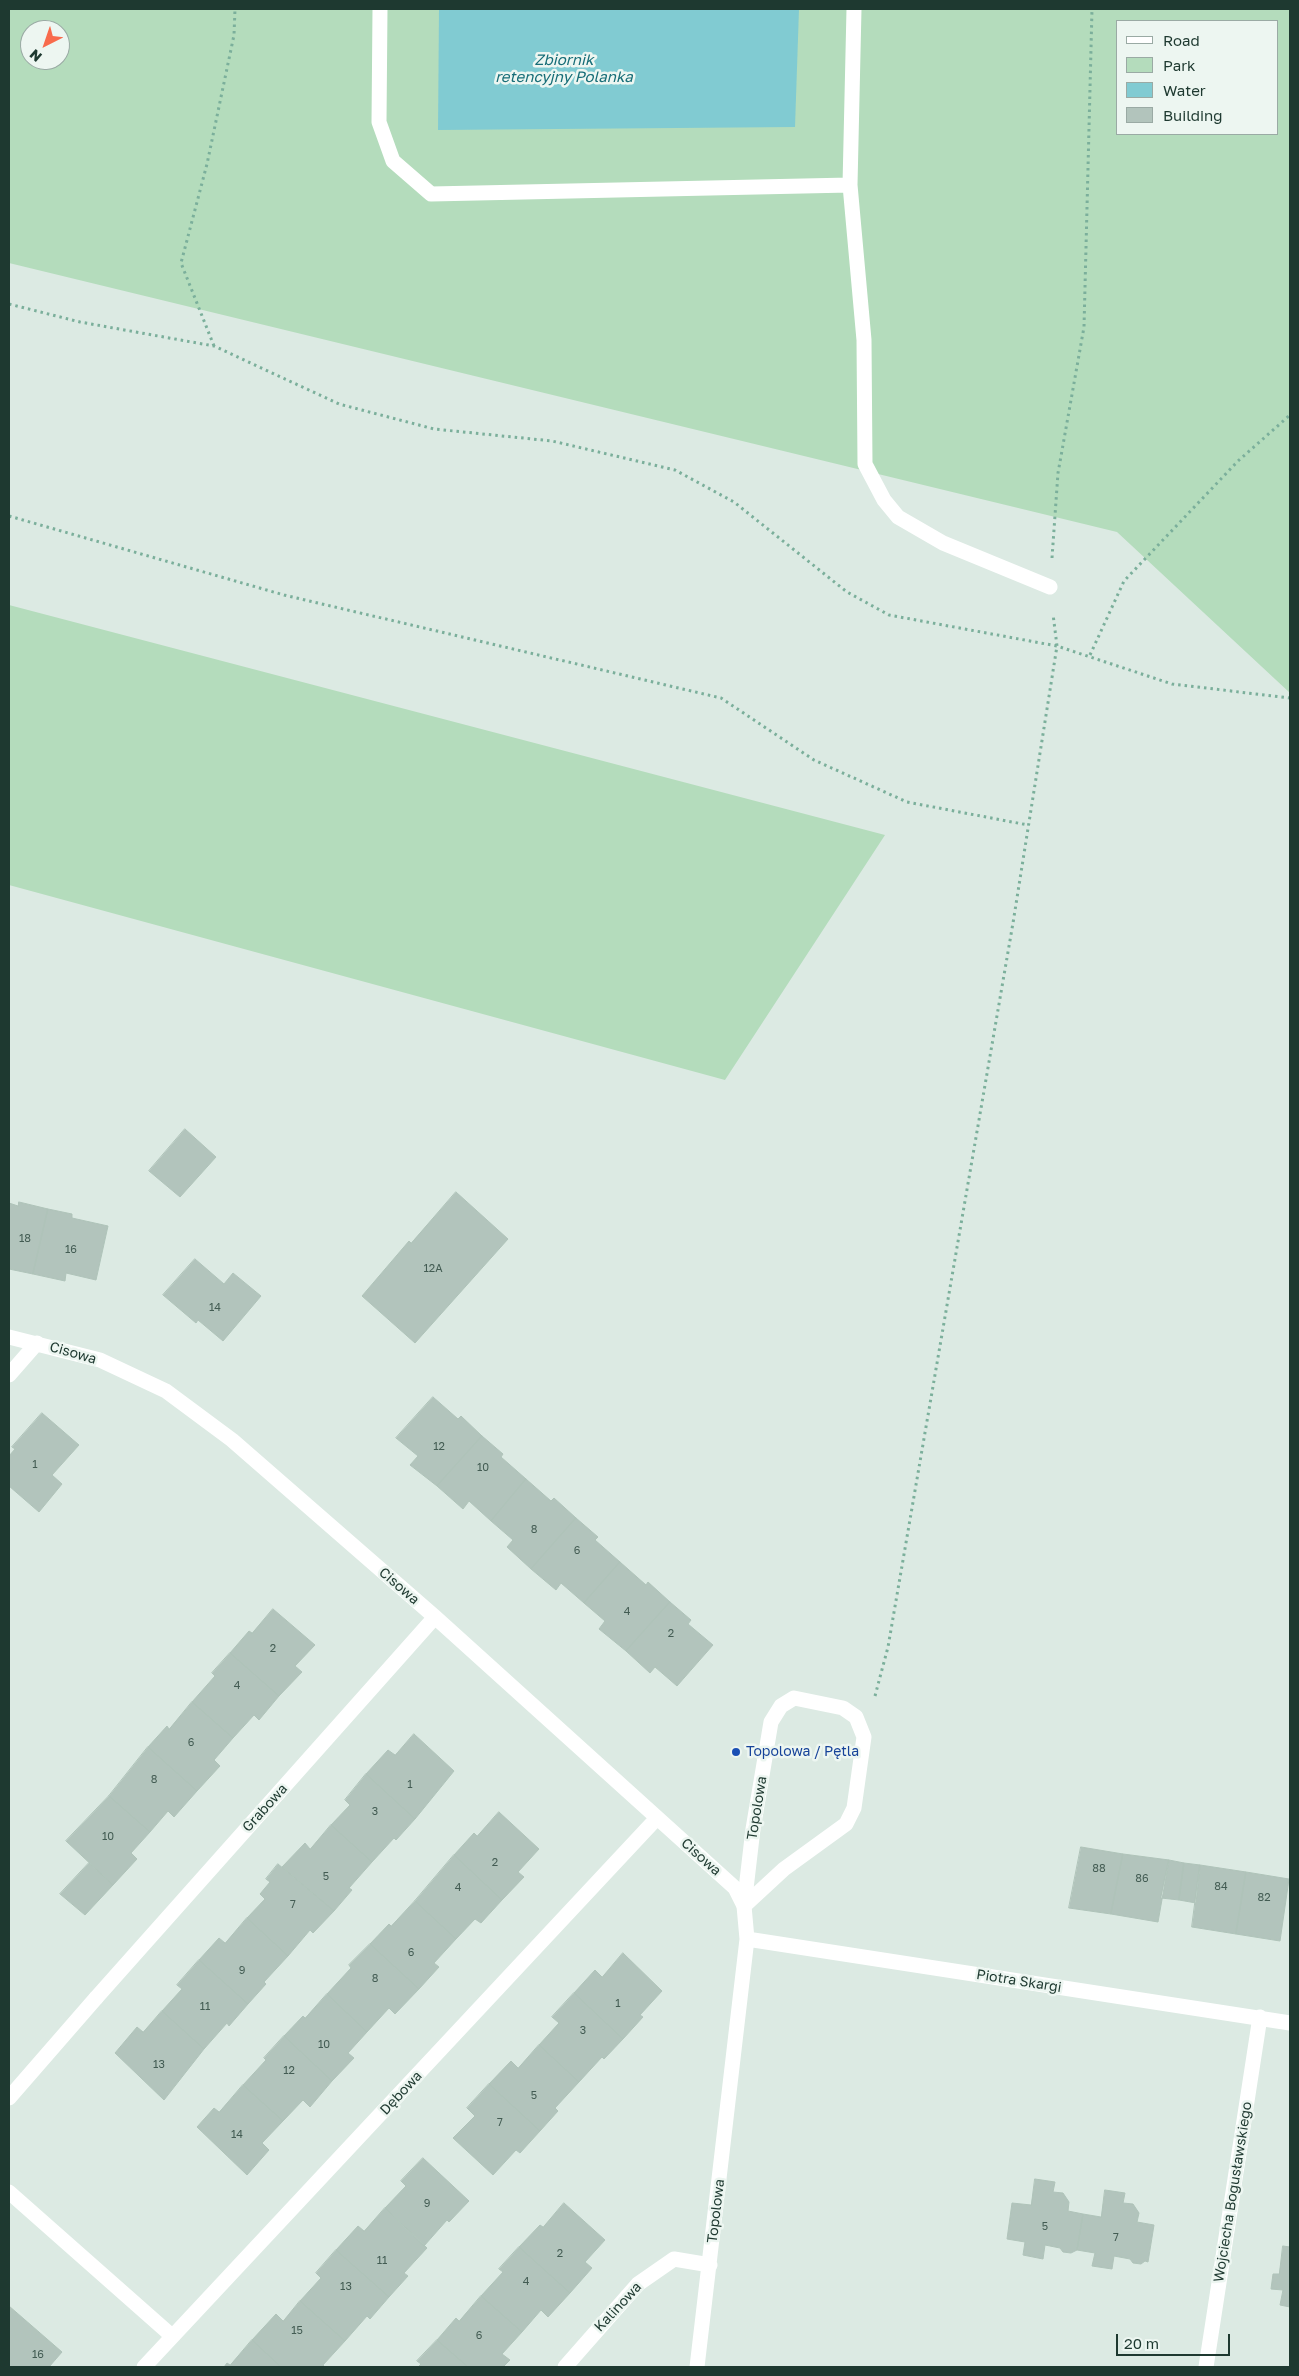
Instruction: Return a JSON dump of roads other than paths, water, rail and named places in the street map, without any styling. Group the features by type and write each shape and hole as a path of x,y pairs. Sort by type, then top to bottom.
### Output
{"street":[{"path":"380,9 379,122 393,161 431,194 850,185"},
{"path":"854,9 850,185 864,340 865,464 884,500 898,516 943,543 1050,587"},
{"name":"Cisowa","path":"9,1337 100,1360 166,1391 232,1440 435,1617 735,1888 744,1906"},
{"path":"9,1375 37,1343"},
{"name":"Grabowa","path":"9,2098 435,1617"},
{"name":"Topolowa","path":"697,2367 748,1939 744,1906 753,1829 771,1722 781,1706 794,1698 843,1708 856,1717 864,1737 854,1808 846,1824 784,1869 744,1906"},
{"name":"Dębowa","path":"144,2367 657,1818"},
{"name":"Piotra Skargi","path":"748,1939 1290,2023"},
{"name":"Wojciecha Bogusławskiego","path":"1206,2367 1260,2018"},
{"path":"9,2192 172,2336"},
{"name":"Kalinowa","path":"564,2367 638,2284 674,2259 710,2265"}],"water":[{"name":"Zbiornik retencyjny Polanka","path":"439,9 799,9 795,127 438,130"}],"place":[{"name":"Topolowa / Pętla","path":"736,1752"}]}
